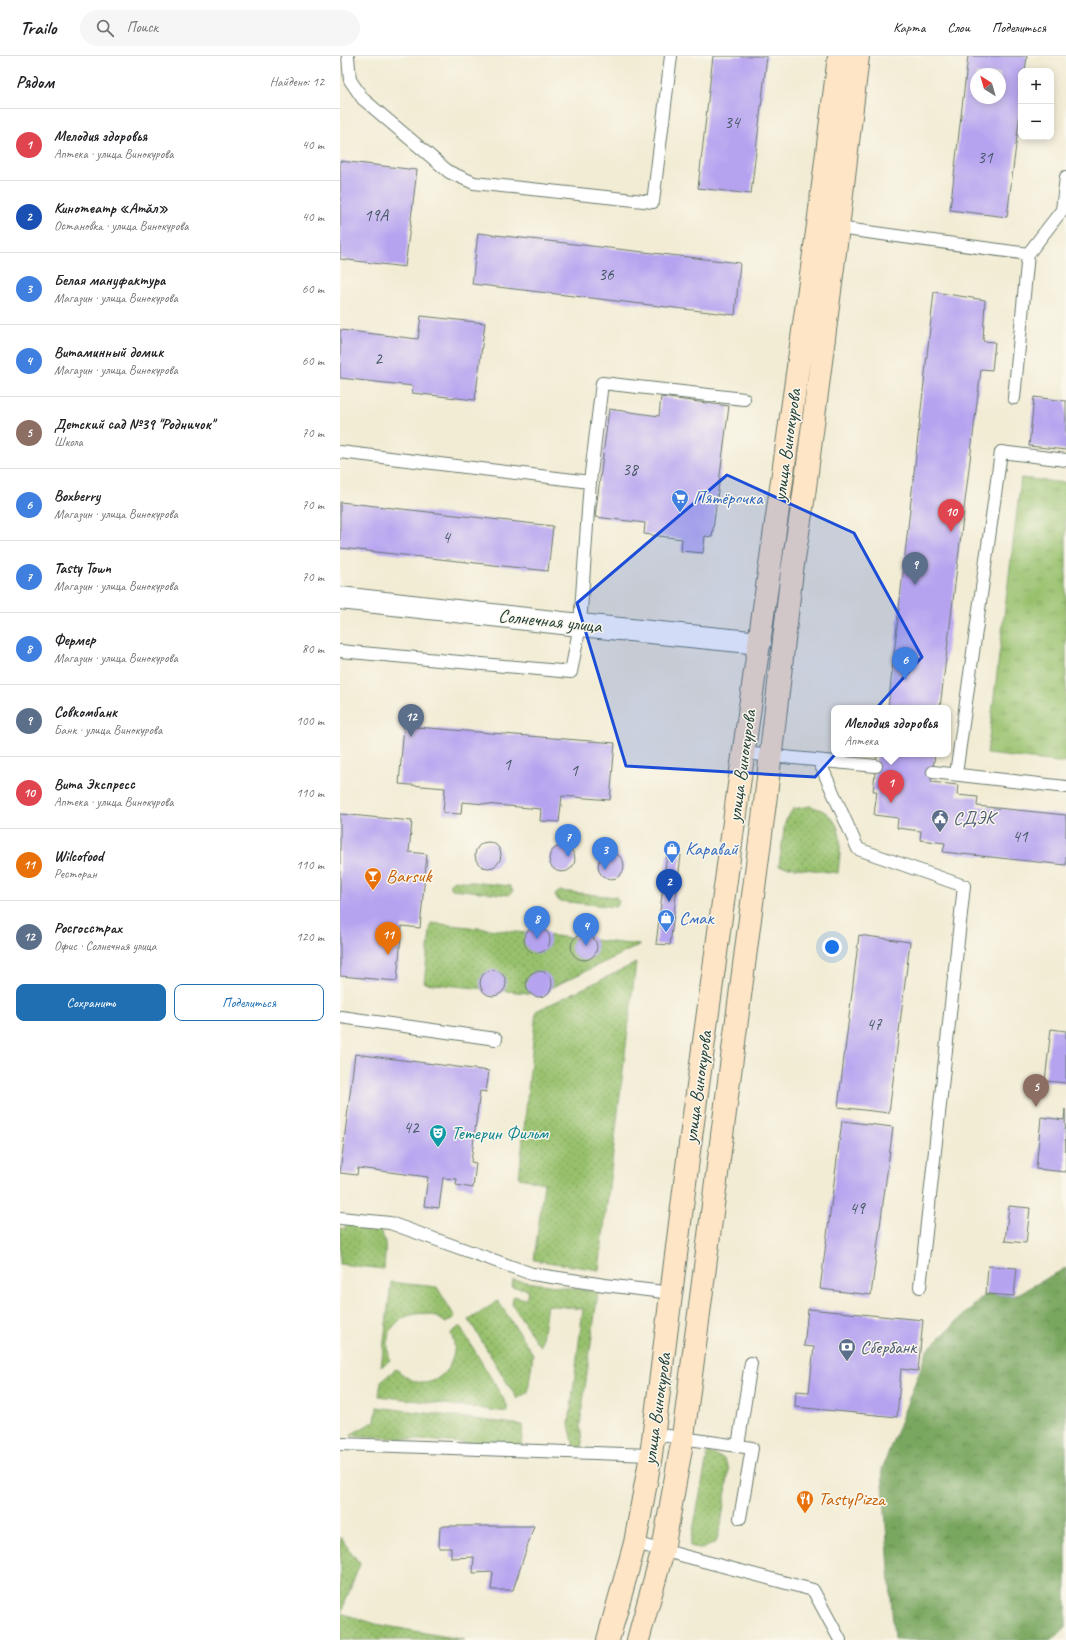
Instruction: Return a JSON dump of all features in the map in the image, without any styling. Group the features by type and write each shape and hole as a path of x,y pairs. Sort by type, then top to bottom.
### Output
{"main road":[{"name":"улица Винокурова","path":"638,1640 663,1550 683,1437 763,819 792,571 804,495 828,226 839,56"},
{"name":"улица Винокурова","path":"608,1640 635,1543 651,1455 688,1159 743,753 828,226 858,56"},
{"path":"760,643 784,646"}],"street":[{"name":"Солнечная улица","path":"340,598 580,625 760,643"}],"lane":[{"path":"348,56 350,80 363,99 448,172 474,183 652,202 671,56"},
{"path":"1014,398 1028,254 1062,210 1066,177"},
{"path":"828,226 1028,254"},
{"path":"340,651 571,672 580,625 590,482 602,383 744,399"},
{"path":"340,452 590,482"},
{"path":"956,774 1001,452 1066,460"},
{"path":"743,753 876,766"},
{"path":"820,761 858,849 964,886 920,1287"},
{"path":"933,772 1066,787"},
{"path":"340,1020 496,1039"},
{"path":"340,1218 390,1223 532,1274 604,1285 672,1293"},
{"path":"738,1446 751,1363"},
{"path":"654,1434 752,1448 740,1518"},
{"path":"340,1444 651,1455"},
{"path":"635,1543 813,1590 840,1640"}],"highlighted area":[{"path":"727,475 854,533 922,657 815,777 626,766 577,603"}],"green space":[{"path":"1021,478 1066,483 1066,763 987,754"},
{"path":"810,806 825,812 836,824 840,840 838,873 779,866 785,822 793,809"},
{"path":"454,880 510,886 513,891 509,895 452,889 449,884"},
{"path":"560,891 616,897 619,902 616,907 559,901 555,895"},
{"path":"431,923 640,945 538,994 424,983"},
{"path":"636,963 599,1270 534,1260 544,1183 519,1178 536,1011"},
{"path":"346,1222 376,1225 385,1241 384,1269 340,1264 340,1228 345,1229"},
{"path":"1066,1268 1066,1628 1053,1640 894,1640 882,1469 928,1349 986,1294 1014,1296"},
{"path":"513,1280 598,1292 580,1425 583,1449 574,1448 569,1424 583,1309 547,1305 541,1346 538,1344 512,1304 513,1296 526,1299 528,1289 512,1287"},
{"path":"391,1282 437,1287 455,1317 446,1323 429,1314 417,1314 405,1317 395,1325 389,1333 388,1349 390,1360 381,1367"},
{"path":"498,1301 533,1354 528,1392 517,1399 469,1320"},
{"path":"460,1326 507,1405 507,1412 379,1396 381,1381 396,1369 409,1379 421,1383 435,1380 441,1376 450,1365 453,1358 454,1346 451,1333"},
{"path":"377,1407 523,1425 521,1447 350,1435 375,1421"},
{"path":"708,1452 724,1459 729,1470 721,1525 716,1542 703,1549 690,1546"},
{"path":"340,1537 360,1564 341,1613 376,1624 464,1640 340,1640"}],"building":[{"path":"713,56 767,56 751,194 698,188"},
{"path":"968,56 1027,56 1025,68 1018,68 1018,129 1007,217 950,210"},
{"path":"340,161 417,170 405,267 340,259"},
{"path":"478,233 740,263 735,315 472,284"},
{"path":"934,292 985,300 983,341 995,342 992,370 981,369 940,705 888,705"},
{"path":"421,316 485,323 475,400 412,393 413,386 340,378 340,330 418,339"},
{"path":"661,397 729,406 712,537 705,536 703,553 681,551 682,539 644,534 645,523 595,517 609,409 659,416"},
{"path":"1034,397 1066,401 1066,450 1029,446"},
{"path":"340,502 553,526 548,571 340,548"},
{"path":"404,726 615,743 610,800 562,796 559,822 540,821 541,809 462,802 461,814 443,813 445,788 399,784"},
{"path":"877,757 935,757 931,782 958,785 957,795 978,797 977,806 1066,815 1066,865 943,852 945,843 920,840 921,831 897,828 898,818 874,815 877,791 873,791"},
{"path":"340,814 412,821 409,852 427,854 420,928 402,926 397,981 340,976"},
{"path":"488,842 497,846 501,855 497,864 488,868 479,864 475,855 479,846"},
{"path":"562,846 571,850 575,859 571,868 562,872 553,868 549,859 553,850"},
{"path":"611,853 620,857 624,866 620,875 611,879 602,875 598,866 602,857"},
{"path":"667,854 681,855 670,945 656,944"},
{"path":"537,927 546,931 550,940 546,949 537,953 528,949 524,940 528,931"},
{"path":"584,934 593,938 597,947 593,956 584,960 575,956 571,947 575,938"},
{"path":"859,935 910,942 889,1113 838,1107"},
{"path":"493,970 502,974 506,983 502,992 493,996 484,992 480,983 484,974"},
{"path":"539,971 548,975 552,984 548,993 539,997 530,993 526,984 530,975"},
{"path":"1051,1029 1066,1031 1066,1083 1045,1081"},
{"path":"355,1054 489,1071 486,1092 480,1091 471,1162 476,1163 473,1188 456,1185 457,1179 443,1178 439,1208 424,1206 428,1177 358,1168 357,1175 340,1173"},
{"path":"1065,1109 1066,1172 1036,1169 1041,1117 1064,1120"},
{"path":"842,1121 893,1127 871,1295 820,1289"},
{"path":"1009,1206 1030,1208 1026,1243 1005,1241"},
{"path":"988,1266 1017,1268 1014,1296 986,1294"},
{"path":"808,1309 923,1320 918,1371 901,1369 897,1417 795,1407 796,1391 809,1392 814,1347 804,1346"},
{"path":"440,1526 534,1526 513,1590 491,1590 493,1572 473,1573 474,1557 451,1558 451,1548 439,1548"}],"place":[{"name":"Пятёрочка","path":"680,513"},
{"name":"Вита Экспресс","path":"951,532"},
{"name":"Совкомбанк","path":"915,585"},
{"name":"Boxberry","path":"905,680"},
{"name":"Росгосстрах","path":"411,737"},
{"name":"Мелодия здоровья","path":"891,803"},
{"name":"СДЭК","path":"940,833"},
{"name":"Tasty Town","path":"568,857"},
{"name":"Каравай","path":"672,864"},
{"name":"Белая мануфактура","path":"605,870"},
{"name":"Barsuk","path":"373,891"},
{"name":"Кинотеатр «Атӑл»","path":"669,902"},
{"name":"Смак","path":"666,933"},
{"name":"Фермер","path":"537,939"},
{"name":"Витаминный домик","path":"586,946"},
{"name":"Wilcofood","path":"388,955"},
{"name":"Детский сад №39 \"Родничок\"","path":"1036,1107"},
{"name":"Тетерин Фильм","path":"438,1148"},
{"name":"Сбербанк","path":"847,1362"},
{"name":"TastyPizza","path":"805,1514"}]}
